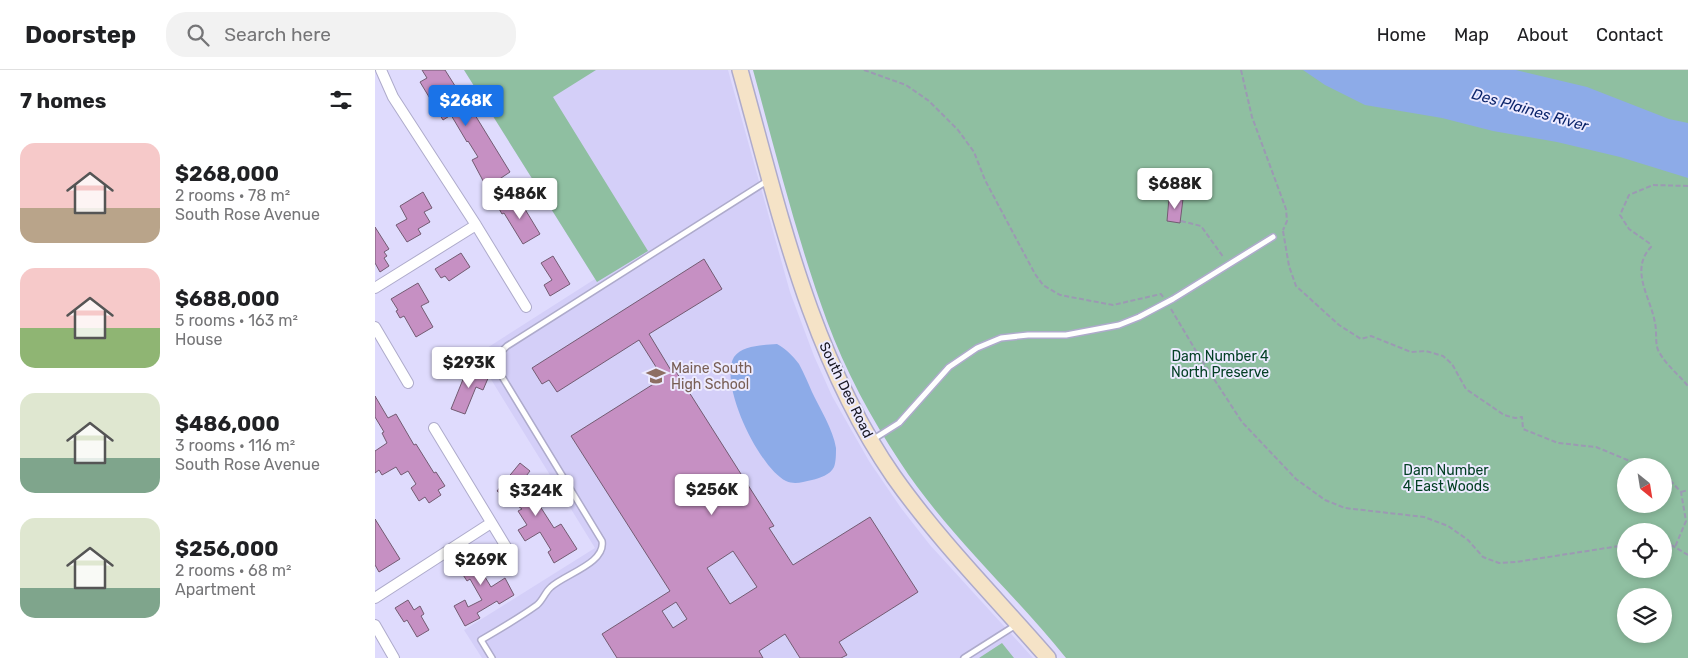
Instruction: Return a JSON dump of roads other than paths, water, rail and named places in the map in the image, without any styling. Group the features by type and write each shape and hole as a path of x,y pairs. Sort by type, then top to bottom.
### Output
{"main road":[{"name":"South Dee Road","path":"740,70 796,268 823,345 848,398 894,476 923,516 1048,658"}],"street":[{"path":"381,70 393,97 526,307"},
{"path":"375,288 475,225"},
{"path":"375,327 407,382"},
{"path":"434,428 508,550"},
{"path":"375,598 491,523"},
{"path":"375,625 394,658"}],"lane":[{"path":"492,658 481,640 537,605 552,586 596,558 603,550 602,541 501,375 496,362 498,356 507,346 771,179"},
{"path":"872,441 899,423 949,367 983,345 1001,338 1013,336 1066,335 1119,325 1173,299 1273,237"},
{"path":"964,658 1018,623"}],"water":[{"name":"Des Plaines River","path":"1303,70 1516,70 1587,87 1669,119 1688,123 1688,178 1620,157 1557,142 1493,131 1442,118 1365,105 1325,85"},
{"path":"777,344 799,364 829,426 836,448 836,460 832,470 821,477 799,483 786,481 765,460 744,425 732,386 731,370 734,357 738,353 760,345"}],"place":[{"name":"Maine South High School","path":"656,376"}],"park label":[{"name":"Dam Number 4 North Preserve","path":"1220,364"},
{"name":"Dam Number 4 East Woods","path":"1446,478"}]}
